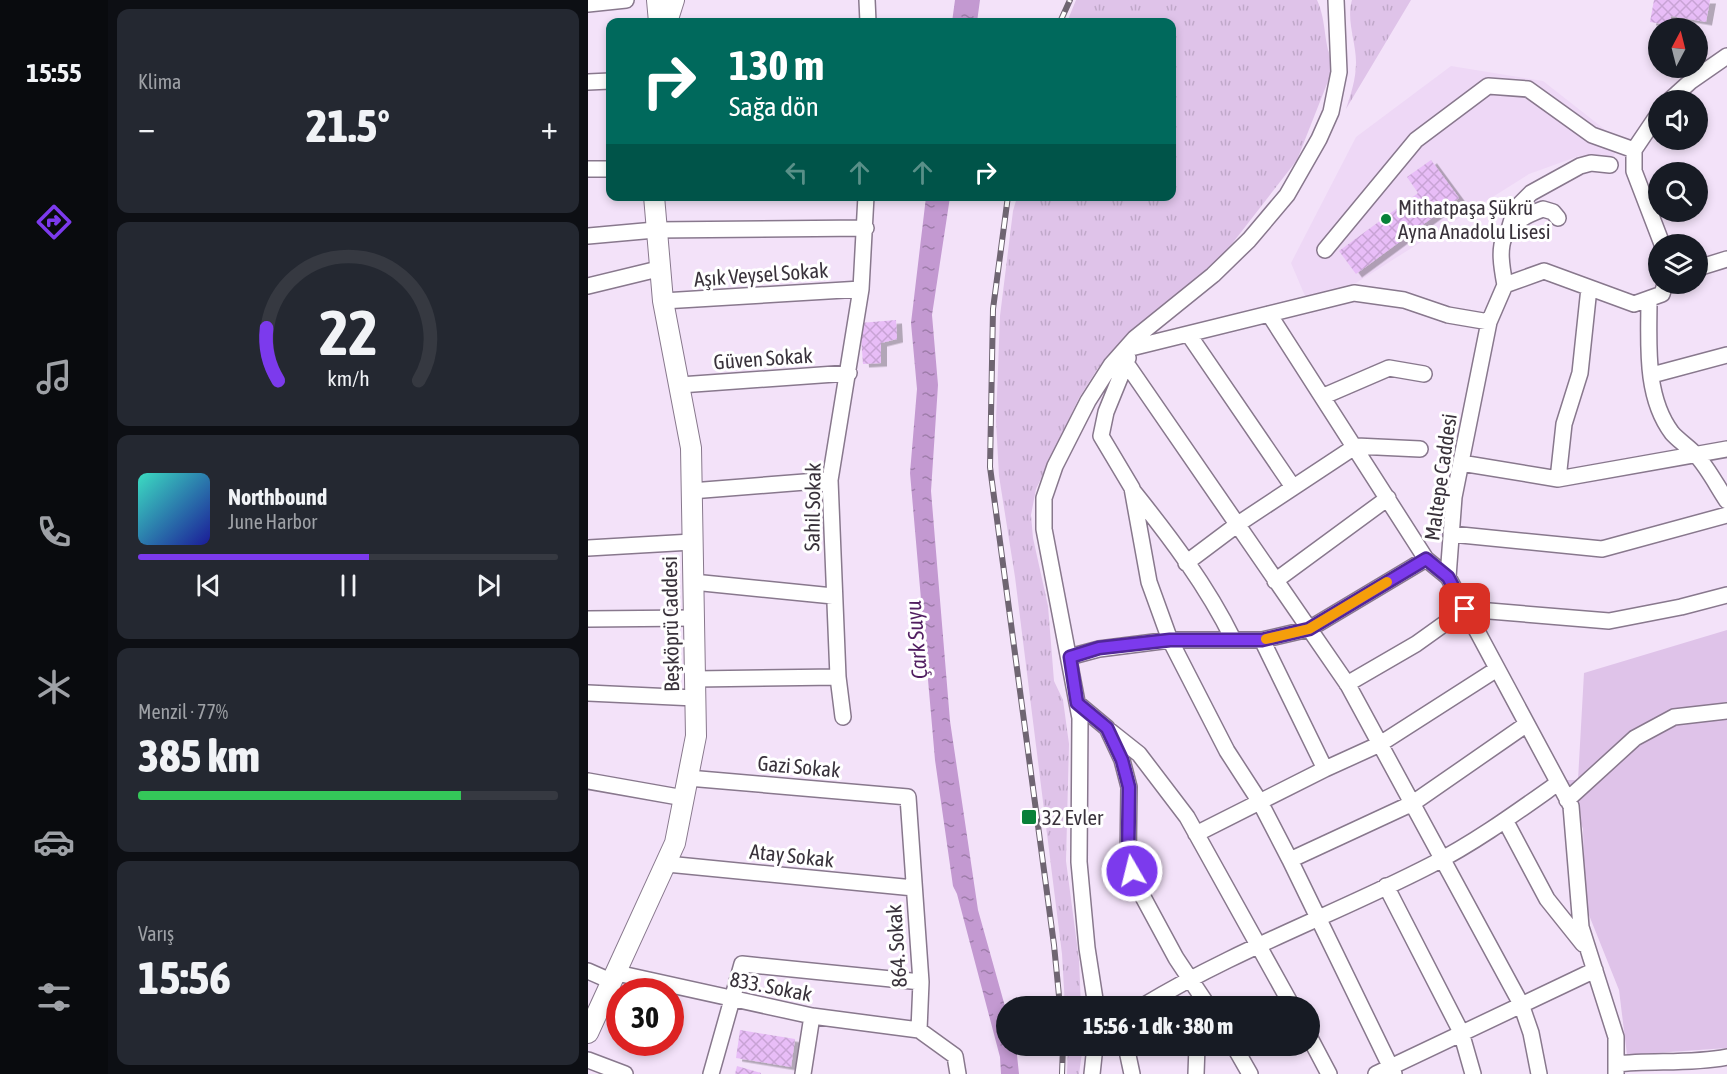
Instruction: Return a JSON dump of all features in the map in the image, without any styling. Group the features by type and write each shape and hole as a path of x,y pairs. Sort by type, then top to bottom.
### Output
{"main road":[{"path":"657,0 659,18"},
{"path":"668,18 674,0"},
{"name":"Beşköprü Caddesi","path":"588,1033 675,843 696,736 691,448 658,269 654,201"}],"street":[{"path":"588,4 626,0"},
{"path":"867,0 868,18"},
{"path":"1324,0 1339,54"},
{"path":"1094,996 1087,948 1079,862 1080,718 1044,529 1044,498 1055,466 1088,401 1111,364 1213,275 1249,240 1287,195 1331,112 1340,72 1338,4"},
{"path":"1682,90 1727,56"},
{"path":"588,82 606,81"},
{"path":"1325,250 1416,140 1488,86 1528,89 1592,135 1634,150"},
{"path":"1648,129 1634,150 1634,171 1658,234"},
{"path":"1610,165 1591,163 1580,166 1531,193 1515,209 1510,226 1501,242 1500,257 1505,285 1544,271 1634,304 1662,294"},
{"path":"588,169 606,169"},
{"name":"Sahil Sokak","path":"843,717 833,596 830,480 861,289 866,201"},
{"path":"1510,226 1543,209 1553,212 1558,219"},
{"path":"588,236 655,230 866,228"},
{"path":"1708,265 1727,260"},
{"path":"588,286 658,269"},
{"name":"Maltepe Caddesi","path":"1448,577 1454,497 1489,322 1505,285"},
{"path":"1558,479 1564,424 1580,373 1589,288"},
{"name":"Aşık Veysel Sokak","path":"663,301 861,289"},
{"path":"1133,343 1190,335 1354,293 1404,300 1448,315 1489,322"},
{"path":"1649,299 1653,392 1672,434 1697,456 1727,501"},
{"path":"1269,314 1324,396 1426,559 1448,577 1571,806 1581,927 1616,1036 1616,1069 1644,1060 1708,1060 1727,1057"},
{"path":"1190,335 1293,487"},
{"path":"1133,343 1106,412 1101,436 1132,488 1222,615 1233,639"},
{"path":"1652,375 1727,356"},
{"path":"1126,363 1347,684 1444,858 1521,1004 1531,1033 1539,1074"},
{"path":"1324,396 1389,368 1424,374"},
{"name":"Güven Sokak","path":"680,385 849,374"},
{"path":"1186,562 1238,524 1356,446 1420,449"},
{"path":"1461,463 1558,479 1727,449"},
{"path":"692,491 830,480"},
{"path":"1132,488 1149,582 1170,640 1227,751 1260,802 1393,1070"},
{"path":"1275,581 1389,498"},
{"path":"1451,534 1602,549 1727,515"},
{"path":"588,548 692,542"},
{"path":"1070,657 1099,648 1170,640 1262,640 1309,629 1426,559"},
{"path":"693,582 833,596"},
{"path":"1347,684 1416,644 1465,609 1609,621 1681,607 1727,595"},
{"path":"588,619 694,618"},
{"path":"1262,640 1325,769"},
{"path":"1196,834 1380,744 1497,669"},
{"path":"588,693 695,688 838,677"},
{"path":"1077,703 1139,754 1171,795 1196,834 1288,996"},
{"path":"1567,800 1635,738 1674,717 1727,711"},
{"path":"1290,860 1413,803 1527,724"},
{"path":"1107,728 1122,760 1129,787 1128,858 1136,884 1197,996"},
{"name":"Gazi Sokak","path":"688,778 908,797"},
{"path":"588,781 684,798"},
{"path":"1159,996 1189,978 1444,858 1558,783"},
{"name":"864. Sokak","path":"908,797 921,982 919,1030"},
{"path":"1504,820 1546,899 1589,951"},
{"name":"Atay Sokak","path":"667,864 914,888"},
{"path":"1386,886 1461,1032 1473,1074"},
{"path":"711,1074 742,964 921,982"},
{"path":"1376,1074 1393,1070 1461,1032 1595,970"},
{"name":"833. Sokak","path":"588,971 812,1017 919,1030"},
{"path":"803,1074 812,1017"},
{"path":"919,1030 955,1056 958,1074"},
{"path":"1092,1074 1094,1056"},
{"path":"1128,1056 1132,1074"},
{"path":"1196,1074 1197,1056"},
{"path":"1240,1056 1250,1074"},
{"path":"1320,1056 1329,1074"},
{"path":"588,1060 625,1074"}],"shaded area":[{"name":"Mithatpaşa Şükrü Ayna Anadolu Lisesi","path":"1451,66 1543,81 1622,143 1611,160 1579,156 1529,174 1356,283 1305,296 1291,263 1356,137"}],"green space":[{"path":"1076,0 1317,0 1328,50 1334,66 1297,160 1214,267 1098,368 1079,398 1036,489 1031,515 1033,538 1048,606 1054,681 1063,700 1069,744 1066,861 1079,960 1081,996 1064,996 1062,954 1015,577 999,476 996,421 1000,316 1016,201 1176,201 1176,18 1069,18"},
{"path":"1352,0 1411,0 1346,109 1356,68 1350,15"},
{"path":"1727,630 1727,1048 1627,1055 1619,990 1585,905 1583,829 1566,780 1578,780 1584,673"},
{"path":"1068,1056 1082,1056 1079,1074 1067,1074"}],"water":[{"path":"955,0 980,0 978,18 953,18"},
{"path":"926,201 949,201 932,315 938,385 931,491 950,721 978,910 1002,996 996,996 996,1042 953,886 935,760 910,473 917,389 911,323"},
{"path":"1017,1056 1019,1074 1001,1074 1000,1057"}],"building":[{"path":"1654,0 1710,0 1707,18 1671,16 1671,18 1651,18"},
{"path":"1431,160 1459,198 1356,274 1339,251 1418,193 1407,177"},
{"path":"896,320 897,339 881,343 881,363 863,364 860,323"},
{"path":"740,1030 795,1039 791,1067 736,1058"},
{"path":"737,1066 761,1073 761,1074 735,1074"}],"railway":[{"path":"1062,18 1070,0"},
{"path":"1007,201 993,309 990,467 1059,996"},
{"path":"1062,1074 1063,1056"}],"slow traffic":[{"path":"1266,639 1309,629 1387,582"}],"place":[{"name":"Mithatpaşa Şükrü Ayna Anadolu Lisesi","path":"1386,219"},
{"name":"32 Evler","path":"1029,817"}],"route":[{"path":"1132,871 1128,858 1129,787 1122,760 1107,728 1077,703 1070,657 1099,648 1170,640 1262,640 1309,629 1426,559 1448,577 1465,609"}],"water label":[{"name":"Çark Suyu","path":"916,640"}]}
